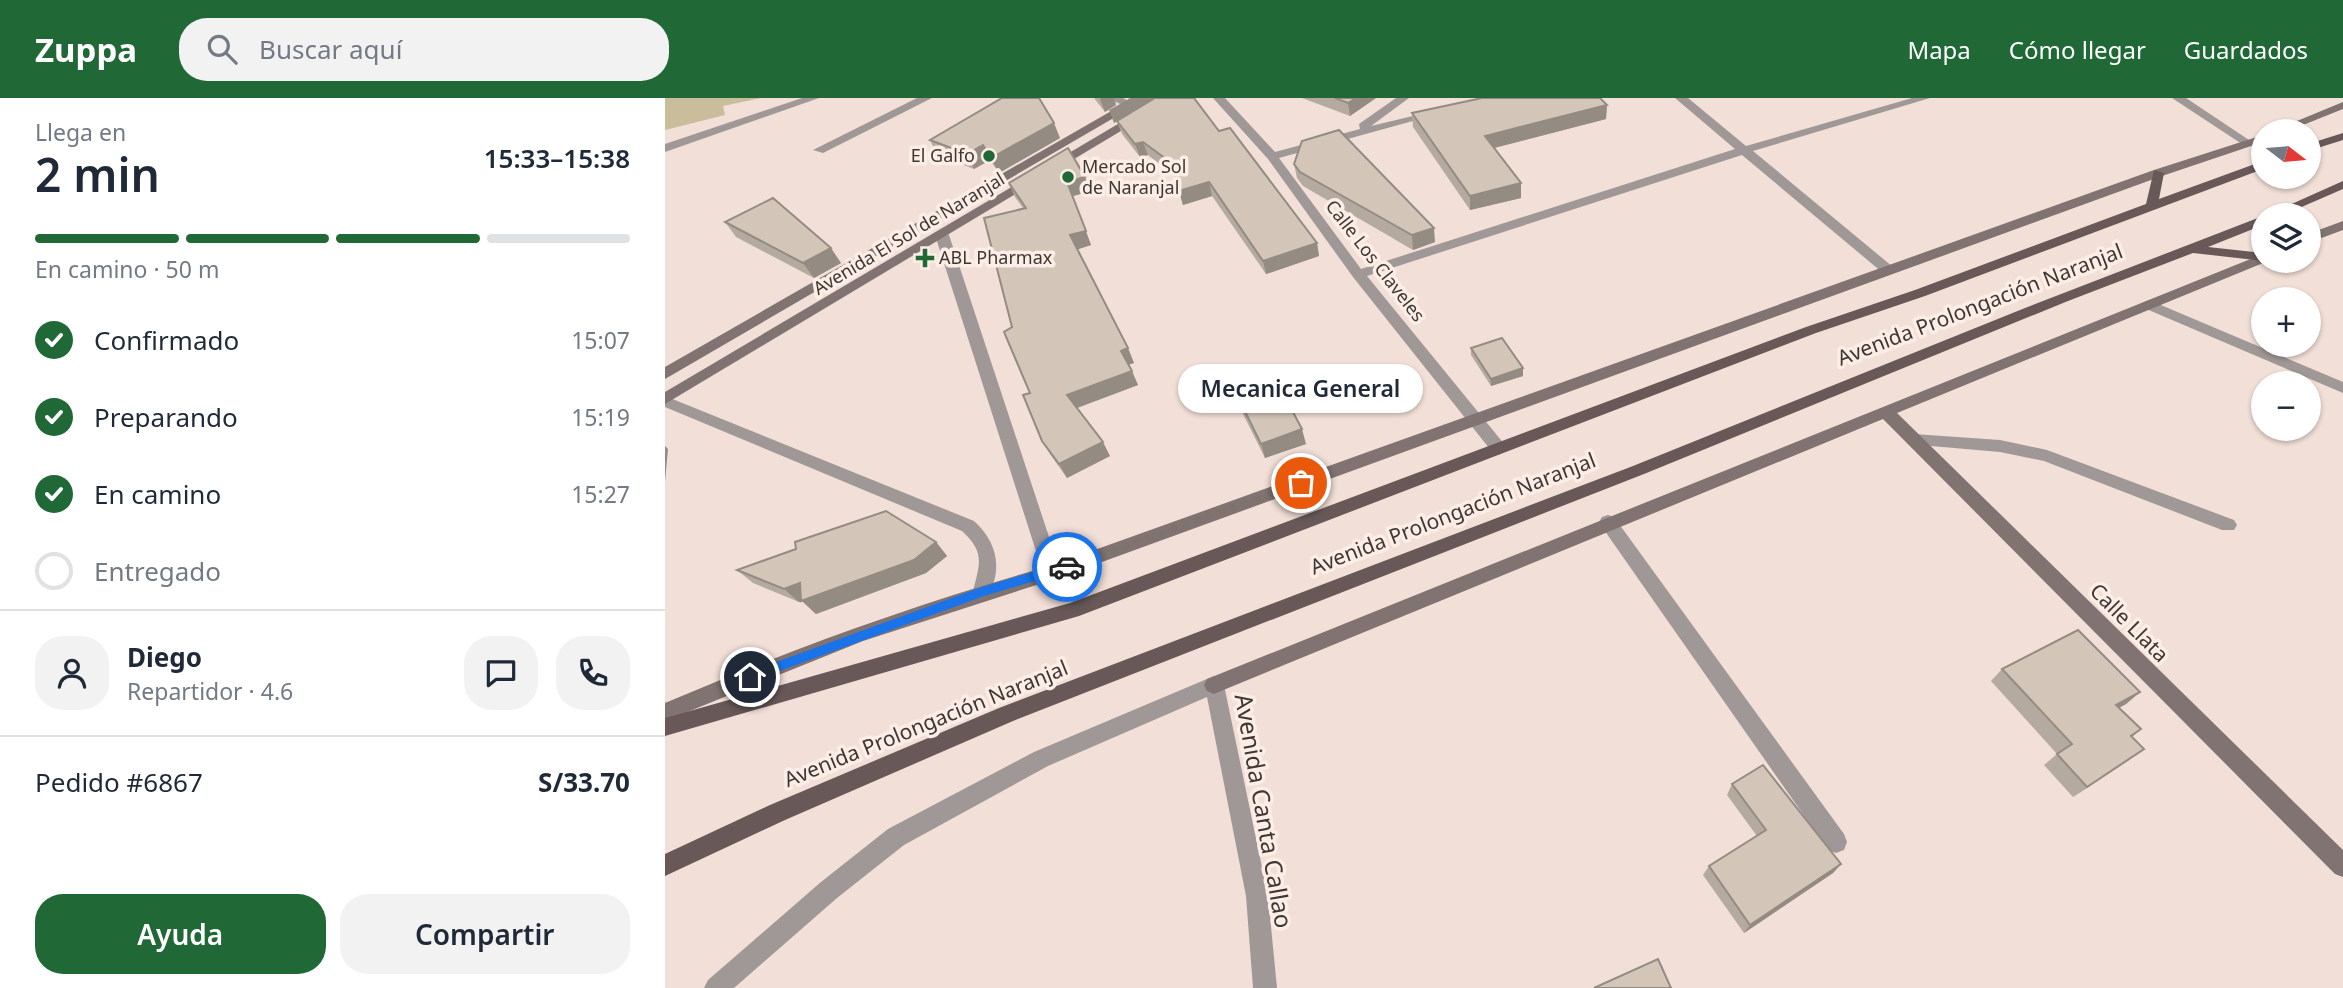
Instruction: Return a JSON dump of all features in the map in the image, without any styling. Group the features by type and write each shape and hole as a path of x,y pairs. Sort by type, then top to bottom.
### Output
{"main road":[{"path":"2321,144 2343,136"},
{"name":"Avenida Prolongación Naranjal","path":"665,727 1072,610 1811,330 1920,293 2251,169"},
{"path":"2152,206 2158,173"},
{"path":"2301,203 2343,185"},
{"name":"Avenida Prolongación Naranjal","path":"665,865 771,815 1221,628 1593,488 2084,289 2193,250 2251,225"},
{"path":"2193,250 2251,256"}],"street":[{"path":"665,148 813,98"},
{"path":"819,150 926,98"},
{"path":"1114,98 1136,102"},
{"name":"Avenida El Sol de Naranjal","path":"665,400 1170,98"},
{"name":"Calle Los Claveles","path":"1219,98 1272,156 1359,274 1499,449"},
{"path":"1351,134 1403,98"},
{"path":"1681,98 1888,270"},
{"path":"2178,98 2251,138"},
{"path":"1359,274 1913,99"},
{"name":"Avenida El Sol de Naranjal","path":"665,374 1136,102"},
{"path":"2309,119 2343,105"},
{"path":"1272,156 1451,108"},
{"path":"665,712 725,685 982,592 1052,573 2158,173 2251,143"},
{"path":"2321,234 2343,225"},
{"path":"942,235 1052,573"},
{"path":"1214,685 1608,522 2251,262"},
{"path":"2149,305 2343,388"},
{"path":"665,400 968,526 983,539 990,554 982,592"},
{"name":"Calle Llata","path":"1885,411 2343,866"},
{"path":"1914,440 2000,446 2047,456 2228,525"},
{"path":"1608,522 1836,842"},
{"name":"Avenida Canta Callao","path":"716,988 829,890 896,837 1041,758 1214,685 1257,896 1265,988"}],"shaded area":[{"path":"665,98 761,98 723,106 725,115 665,130"}],"building":[{"path":"1002,98 1039,98 1054,123 991,158 983,145 967,154 930,140"},
{"path":"1155,98 1194,98 1219,131 1230,128 1317,243 1263,261 1209,182 1179,191 1173,164 1143,142 1135,144 1117,121"},
{"path":"1335,98 1356,98 1348,103"},
{"path":"1482,98 1600,98 1607,105 1485,136 1521,183 1470,196 1412,113"},
{"path":"1339,130 1434,228 1412,235 1300,172 1294,164 1302,141"},
{"path":"1068,148 1085,177 1067,182 1086,231 1070,235 1128,348 1121,351 1132,371 1067,395 1103,442 1059,464 1042,441 1023,395 1030,393 1004,332 1012,327 984,218 1026,208 1009,183"},
{"path":"773,198 831,248 803,263 725,222"},
{"path":"1502,338 1523,368 1491,379 1471,348"},
{"path":"1279,386 1302,429 1261,444 1239,399"},
{"path":"886,511 936,542 914,560 801,601 800,583 784,589 737,570 796,549 795,542"},
{"path":"2078,630 2140,692 2116,705 2141,729 2131,736 2144,749 2087,787 2057,754 2072,744 2002,669"},
{"path":"1763,765 1841,864 1750,925 1709,866 1766,830 1732,784"},
{"path":"1658,959 1671,988 1594,988"}],"way so far":[{"path":"1067,567 1301,483"}],"place":[{"name":"El Galfo","path":"989,156"},
{"name":"Mercado Sol de Naranjal","path":"1068,177"},
{"name":"ABL Pharmax","path":"925,258"},
{"name":"Mecanica General","path":"1301,483"}],"route":[{"path":"750,677 982,592 1067,567"}]}
